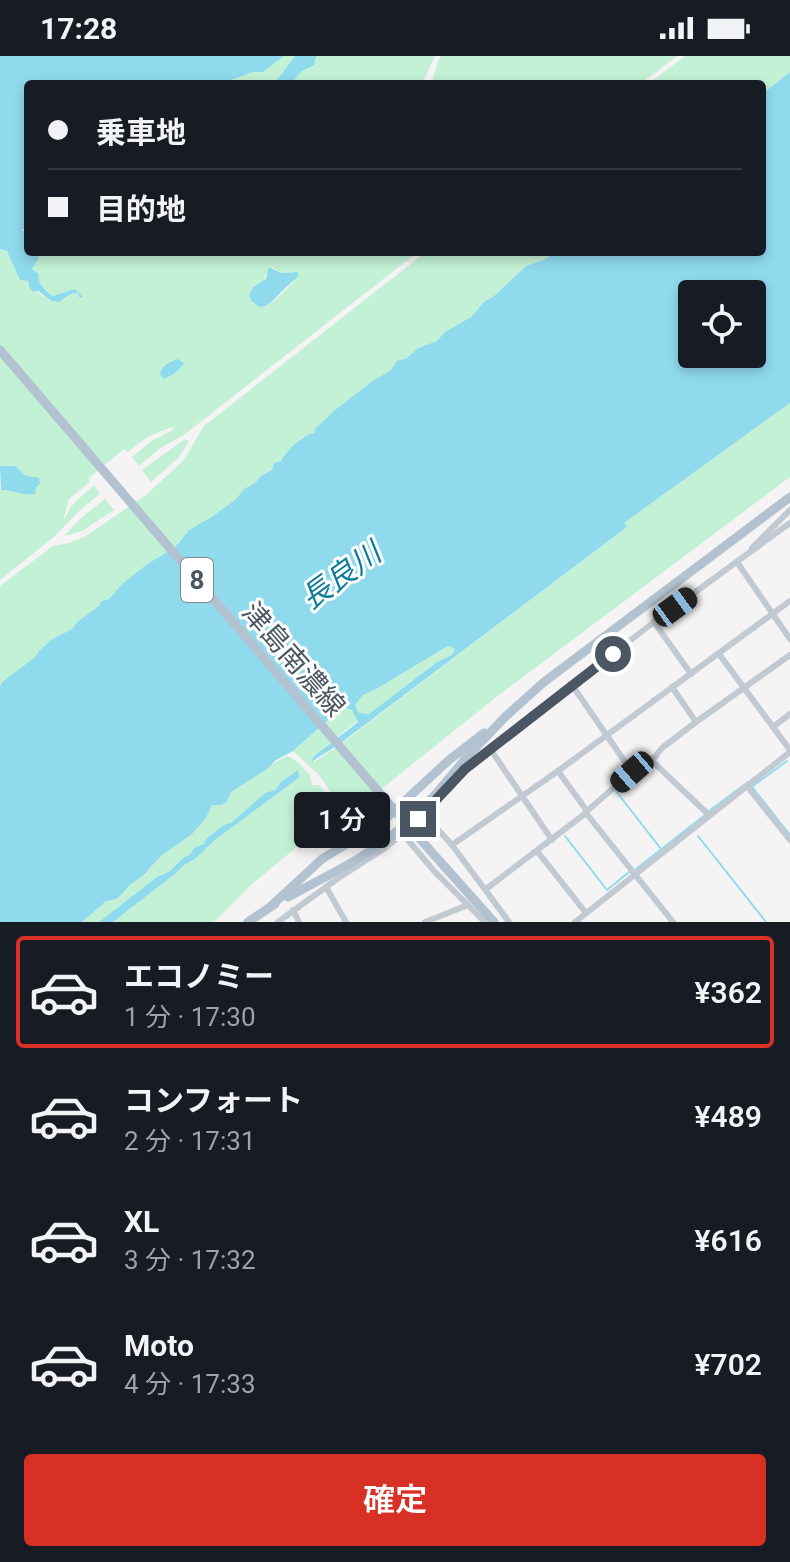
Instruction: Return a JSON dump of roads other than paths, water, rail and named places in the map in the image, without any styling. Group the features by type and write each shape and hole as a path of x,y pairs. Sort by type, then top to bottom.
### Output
{"main road":[{"name":"津島南濃線","path":"0,350 494,922"},
{"path":"270,907 322,859 382,822 449,760 544,682 790,497"},
{"path":"419,816 467,757 505,717"},
{"path":"248,922 358,860 404,830"}],"street":[{"path":"737,562 790,510"},
{"path":"509,922 452,845 419,816 465,769 654,622 790,523"},
{"path":"737,562 790,639"},
{"path":"452,845 790,601"},
{"path":"654,622 691,674"},
{"path":"575,922 789,755 773,727 719,654"},
{"path":"486,889 552,840 662,748 790,655"},
{"path":"572,685 632,772"},
{"path":"672,687 696,722"},
{"path":"773,727 790,714"},
{"path":"491,750 552,840"},
{"path":"651,760 709,815"},
{"path":"558,771 586,812 673,922"},
{"path":"747,786 790,840"},
{"path":"278,922 385,848 404,830 434,871 485,922"},
{"path":"537,851 586,913"},
{"path":"326,887 346,922"},
{"path":"425,922 468,905"},
{"path":"293,910 299,922"},
{"path":"453,911 457,922"}],"water":[{"path":"0,56 284,56 263,72 253,72 232,80 24,80 24,256 38,256 32,269 39,274 39,281 53,296 75,289 83,297 80,298 77,293 70,294 59,302 38,291 33,292 28,281 20,280 7,251 0,249"},
{"path":"295,56 317,56 314,65 294,80 276,80"},
{"name":"長良川","path":"790,72 790,403 624,523 627,527 338,745 311,762 314,756 358,722 352,710 343,707 293,751 231,792 227,802 212,805 206,818 192,834 161,856 118,898 105,902 82,922 0,922 2,682 34,658 51,640 72,629 101,601 109,599 146,565 175,547 189,530 213,516 272,470 274,463 281,461 299,440 314,433 335,410 390,371 397,361 437,341 445,332 471,317 526,266 549,256 766,256 766,91","holes":["448,646 455,650 369,714 359,713 355,705 363,695"]},
{"path":"270,268 282,273 298,272 298,276 271,303 258,306 249,296 253,287 266,279"},
{"path":"178,359 184,363 182,366 164,379 160,374 163,368"},
{"path":"0,466 16,466 26,476 39,478 35,494 1,490"},
{"path":"296,771 300,777 113,922 99,922 157,877 170,871 194,848 204,844 207,838 231,823 265,793 275,790"}],"waterway":[{"path":"753,786 787,761"},
{"path":"709,811 748,782"},
{"path":"752,787 790,835"},
{"path":"616,791 661,849"},
{"path":"636,869 705,815"},
{"path":"565,836 607,890 629,872"},
{"path":"698,836 766,922"}]}
